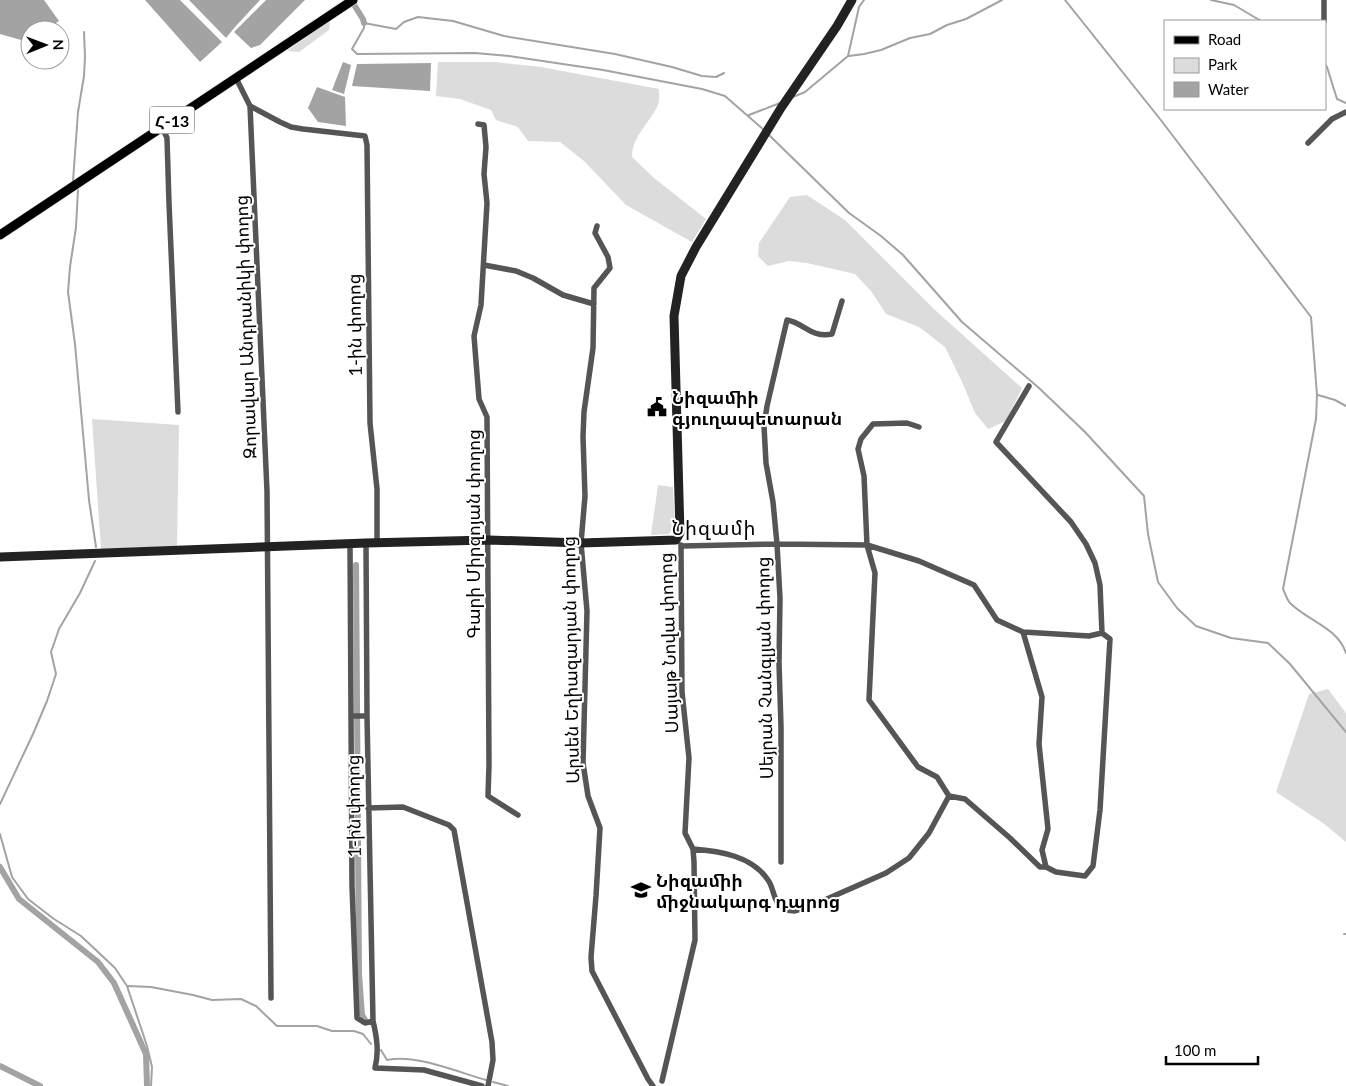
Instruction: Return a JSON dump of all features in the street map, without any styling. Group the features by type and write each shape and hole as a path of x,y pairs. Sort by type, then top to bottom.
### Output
{"main road":[{"name":"Հ-13","path":"0,235 353,0"},
{"name":"Սայաթ Նովա փողոց","path":"679,543 674,316 681,276 696,247 770,125 837,26 852,0"},
{"path":"0,557 377,542 489,540 581,543 679,543"}],"street":[{"path":"1324,0 1324,20"},
{"path":"236,78 250,106"},
{"name":"1-ին փողոց","path":"250,106 291,127 365,136 367,145 370,423 377,489 377,542"},
{"name":"Զորավար Անդրանիկի փողոց","path":"250,106 267,491 271,998"},
{"path":"1308,143 1332,119 1346,112"},
{"name":"Գարի Միրզոյան փողոց","path":"478,124 484,125 486,146 484,174 487,203 481,305 474,336 479,399 487,416 489,540 488,796 518,815"},
{"path":"162,127 167,138 178,412"},
{"name":"Արսեն Եղիազարյան փողոց","path":"597,226 595,233 608,257 610,268 594,288 593,348 584,412 583,437 586,496 581,543 587,611 583,763 588,796 600,828 591,957 592,971 648,1080 653,1086"},
{"path":"484,265 516,271 563,295 594,304"},
{"name":"Սեյրան Չանգլյան փողոց","path":"781,862 780,598 777,544 773,502 766,463 764,426 787,320 793,321 822,336 832,334 842,301"},
{"path":"1029,386 996,442 1071,522 1086,544 1095,563 1100,584 1102,633"},
{"path":"679,543 867,545 919,560 974,585 997,620 1023,632 1089,636 1102,633 1110,639 1100,810 1093,866 1085,876 1056,872 1046,867 1040,867 965,799 949,796 937,777 918,767 869,700 875,573 867,545 864,476 858,449 861,439 873,424 907,423 919,427"},
{"path":"350,543 352,886 358,1018 365,1022 373,1021"},
{"name":"1-ին փողոց","path":"366,543 368,808 373,1021 378,1042 374,1068 424,1070 482,1086"},
{"name":"Սայաթ Նովա փողոց","path":"662,1082 695,940 694,862 692,849 686,833 689,758 682,692 679,543"},
{"path":"1023,632 1042,697 1039,744 1048,829 1042,850 1046,867"},
{"path":"352,716 367,716"},
{"path":"692,849 713,851 747,861 763,872 770,883 776,901 785,910 795,912 886,873 909,858 929,833 949,796"},
{"path":"368,808 403,807 449,825 454,830 492,1042 494,1060 488,1086"}],"green space":[{"path":"330,20 329,30 299,52 287,51"},
{"path":"438,62 495,62 541,67 659,89 658,105 638,136 632,157 654,178 706,219 692,242 626,205 584,161 560,142 528,141 518,127 496,120 491,110 460,99 436,96"},
{"path":"807,195 845,220 935,310 1022,388 1006,421 988,429 975,413 945,347 919,327 886,314 871,291 855,274 807,263 789,261 768,266 758,256 759,243 790,197"},
{"path":"92,419 179,425 177,546 101,549"},
{"path":"658,485 673,487 675,525 669,534 651,535"},
{"path":"1328,689 1346,713 1346,842 1323,823 1276,792 1309,694"}],"water":[{"path":"0,0 44,0 58,20 20,20 20,40 0,34"},
{"path":"145,0 180,0 222,42 200,62"},
{"path":"189,0 260,0 226,38"},
{"path":"266,0 305,0 260,45 251,48 234,32"},
{"path":"343,62 351,65 344,94 332,90"},
{"path":"431,63 430,91 352,86 357,64"},
{"path":"317,87 345,97 346,126 318,122 308,108"}],"waterway":[{"path":"351,0 364,23"},
{"path":"793,97 805,92 848,56 859,7 864,0"},
{"path":"849,56 881,50 910,38 930,34 947,25 966,19 1002,0"},
{"path":"1065,0 1160,119 1311,317 1317,395 1316,419 1283,589 1290,603 1329,630 1342,644 1346,653"},
{"path":"1211,0 1234,5 1259,20"},
{"path":"724,73 716,77 702,76 615,54 504,36 453,21 418,17 404,22 396,29 364,23 364,28 352,49 357,54 475,53 509,56 603,70 702,89 725,96 764,130"},
{"path":"73,181 78,112 84,76 84,32"},
{"path":"1326,66 1337,99 1346,103"},
{"path":"749,115 780,103"},
{"path":"769,135 849,213 903,255 962,322 1039,388 1085,432 1144,496 1148,534 1158,582 1177,608 1196,626 1231,638 1268,643 1290,664 1346,732"},
{"path":"78,190 76,227 68,292 75,344 89,500 96,547"},
{"path":"1318,395 1335,400 1346,406"},
{"path":"0,804 47,701 56,674 51,652 59,629 80,593 95,561"},
{"path":"356,565 359,974 362,1015 365,1020"},
{"path":"0,834 12,877 28,899 54,919 81,936 115,968 127,986 147,1046 152,1067 151,1086"},
{"path":"0,867 19,899 98,962 114,983 146,1054 147,1086"},
{"path":"128,986 151,987 212,1000 241,999 256,1006 277,1026 317,1026 332,1031 354,1031 363,1034 371,1044"},
{"path":"381,1050 387,1060 411,1059 486,1080"},
{"path":"0,1066 40,1086"},
{"path":"493,1082 508,1086"}],"place":[{"name":"Նիզամիի գյուղապետարան","path":"657,407"},
{"name":"Նիզամիի միջնակարգ դպրոց","path":"641,890"}],"district":[{"name":"Նիզամի","path":"714,527"}]}
